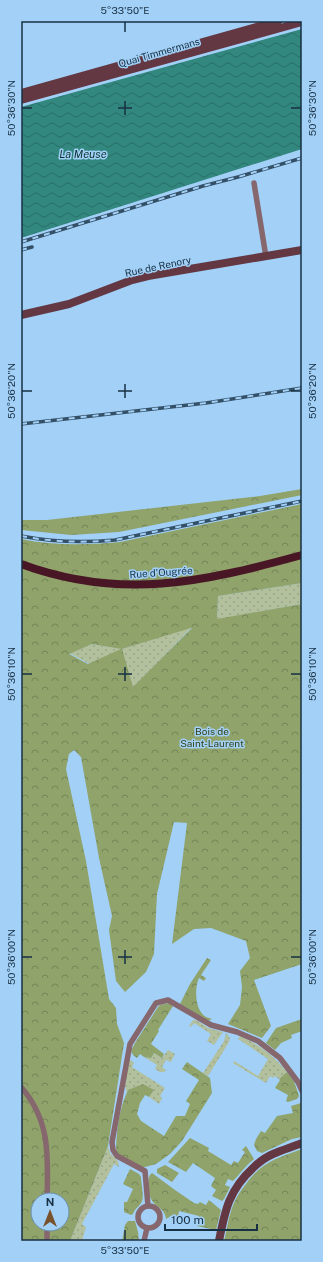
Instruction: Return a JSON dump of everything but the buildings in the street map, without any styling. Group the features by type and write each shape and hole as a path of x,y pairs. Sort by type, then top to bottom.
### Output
{"main road":[{"name":"Quai Timmermans","path":"21,93 278,21"},
{"name":"Quai Timmermans","path":"21,93 302,22"},
{"name":"Rue de Renory","path":"21,315 69,304 132,280 148,276 302,250"},
{"name":"Rue d'Ougrée","path":"21,564 46,573 77,580 107,584 137,585 174,583 208,578 302,555"},
{"path":"219,1241 228,1204 232,1194 244,1176 272,1154 302,1143"}],"street":[{"path":"254,183 266,257"},
{"path":"148,1206 145,1171 117,1156 113,1150 112,1142 130,1044 156,1003 168,1000 211,1025 237,1032 258,1041 280,1058 298,1082 302,1091"},
{"path":"21,1087 32,1102 46,1136 47,1192"},
{"path":"148,1206 158,1210 160,1217 158,1224 147,1228 144,1228 139,1223 138,1215 141,1209 148,1206"},
{"path":"144,1241 147,1228"}],"shaded area":[{"path":"302,583 302,604 217,620 218,596"},
{"path":"192,627 134,687 69,653 92,644 122,649"},
{"path":"193,1020 196,1020 208,1028 223,1032 214,1045 207,1041 211,1034 194,1023 191,1027 189,1026"},
{"path":"226,1033 230,1038 229,1042 208,1076 203,1073 224,1041"},
{"path":"240,1036 266,1051 277,1060 287,1072 279,1079 275,1076 273,1078 270,1076 266,1083 233,1063 234,1061 258,1076 268,1059 238,1039"},
{"path":"168,1050 175,1054 171,1062 166,1060 162,1067 166,1070 164,1072 160,1072 155,1069 157,1065 144,1057 151,1058 154,1053 162,1058"},
{"path":"131,1060 134,1063 132,1067 165,1088 160,1096 162,1098 159,1104 149,1097 154,1090 128,1090 127,1093 125,1086 128,1062"},
{"path":"108,1146 110,1153 118,1161 119,1167 114,1164 82,1224 86,1227 82,1241 70,1241"}],"green space":[{"path":"302,489 302,495 119,532 71,535 21,530 21,520 47,520 260,496"},
{"name":"Bois de Saint-Laurent","path":"302,504 302,583 218,596 217,619 302,604 302,964 254,980 271,1026 262,1038 228,1024 240,1005 242,987 240,971 250,958 246,941 211,928 194,929 172,944 187,823 174,822 157,894 154,954 146,972 125,992 116,981 109,930 112,916 99,858 81,757 74,750 69,754 66,769 86,861 109,999 116,1008 117,1024 124,1043 108,1146 70,1241 21,1241 21,539 46,543 95,544 120,542","holes":["192,628 133,687 122,649","92,644 121,649 88,664 69,654"]},
{"path":"207,958 211,960 201,975 206,978 204,981 199,978 197,982 196,999 202,1014 212,1019 208,1021 180,1004 190,984"},
{"path":"169,1003 173,1006 151,1044 164,1054 162,1058 154,1053 151,1058 144,1057 140,1054 137,1058 131,1051 135,1043 158,1007"},
{"path":"302,1019 302,1031 291,1035 292,1038 281,1043 275,1050 266,1043 276,1028"},
{"path":"187,1062 210,1078 212,1093 182,1141 170,1154 156,1164 145,1167 141,1167 118,1154 116,1149 119,1119 122,1104 128,1090 143,1084 154,1090 149,1097 145,1095 140,1103 137,1114 141,1121 164,1136 176,1116 185,1116 190,1104 186,1101 199,1080 182,1069"},
{"path":"287,1072 294,1081 299,1096 297,1099 288,1102 286,1101 288,1095 275,1088 280,1080 279,1079"},
{"path":"301,1103 302,1137 292,1139 262,1153 257,1151 254,1145 261,1131 265,1133 277,1116 293,1113 291,1106"},
{"path":"190,1138 209,1148 208,1151 231,1165 234,1161 238,1163 245,1152 242,1150 246,1146 254,1159 233,1181 228,1179 225,1185 230,1187 222,1201 212,1196 216,1190 211,1186 215,1178 193,1163 186,1172 168,1162"},
{"path":"302,1149 302,1241 224,1241 229,1216 235,1201 242,1189 252,1177 271,1162"},
{"path":"165,1165 179,1173 172,1182 157,1173 157,1169"},
{"path":"130,1169 139,1174 141,1177 143,1195 141,1203 131,1215 124,1212 124,1202 127,1202 133,1189 123,1184"},
{"path":"152,1173 194,1203 198,1204 200,1202 206,1205 209,1200 221,1210 216,1230 197,1226 199,1216 179,1211 178,1217 171,1216 166,1219 164,1212 153,1202 150,1196 148,1181"},
{"path":"128,1221 135,1221 139,1241 122,1241 125,1225"}],"water":[{"name":"La Meuse","path":"302,29 302,149 21,238 21,107"}],"railway":[{"path":"21,242 203,186 302,158"},
{"path":"21,250 32,247"},
{"path":"21,424 206,403 302,388"},
{"path":"21,536 44,540 115,540 302,501"}]}
